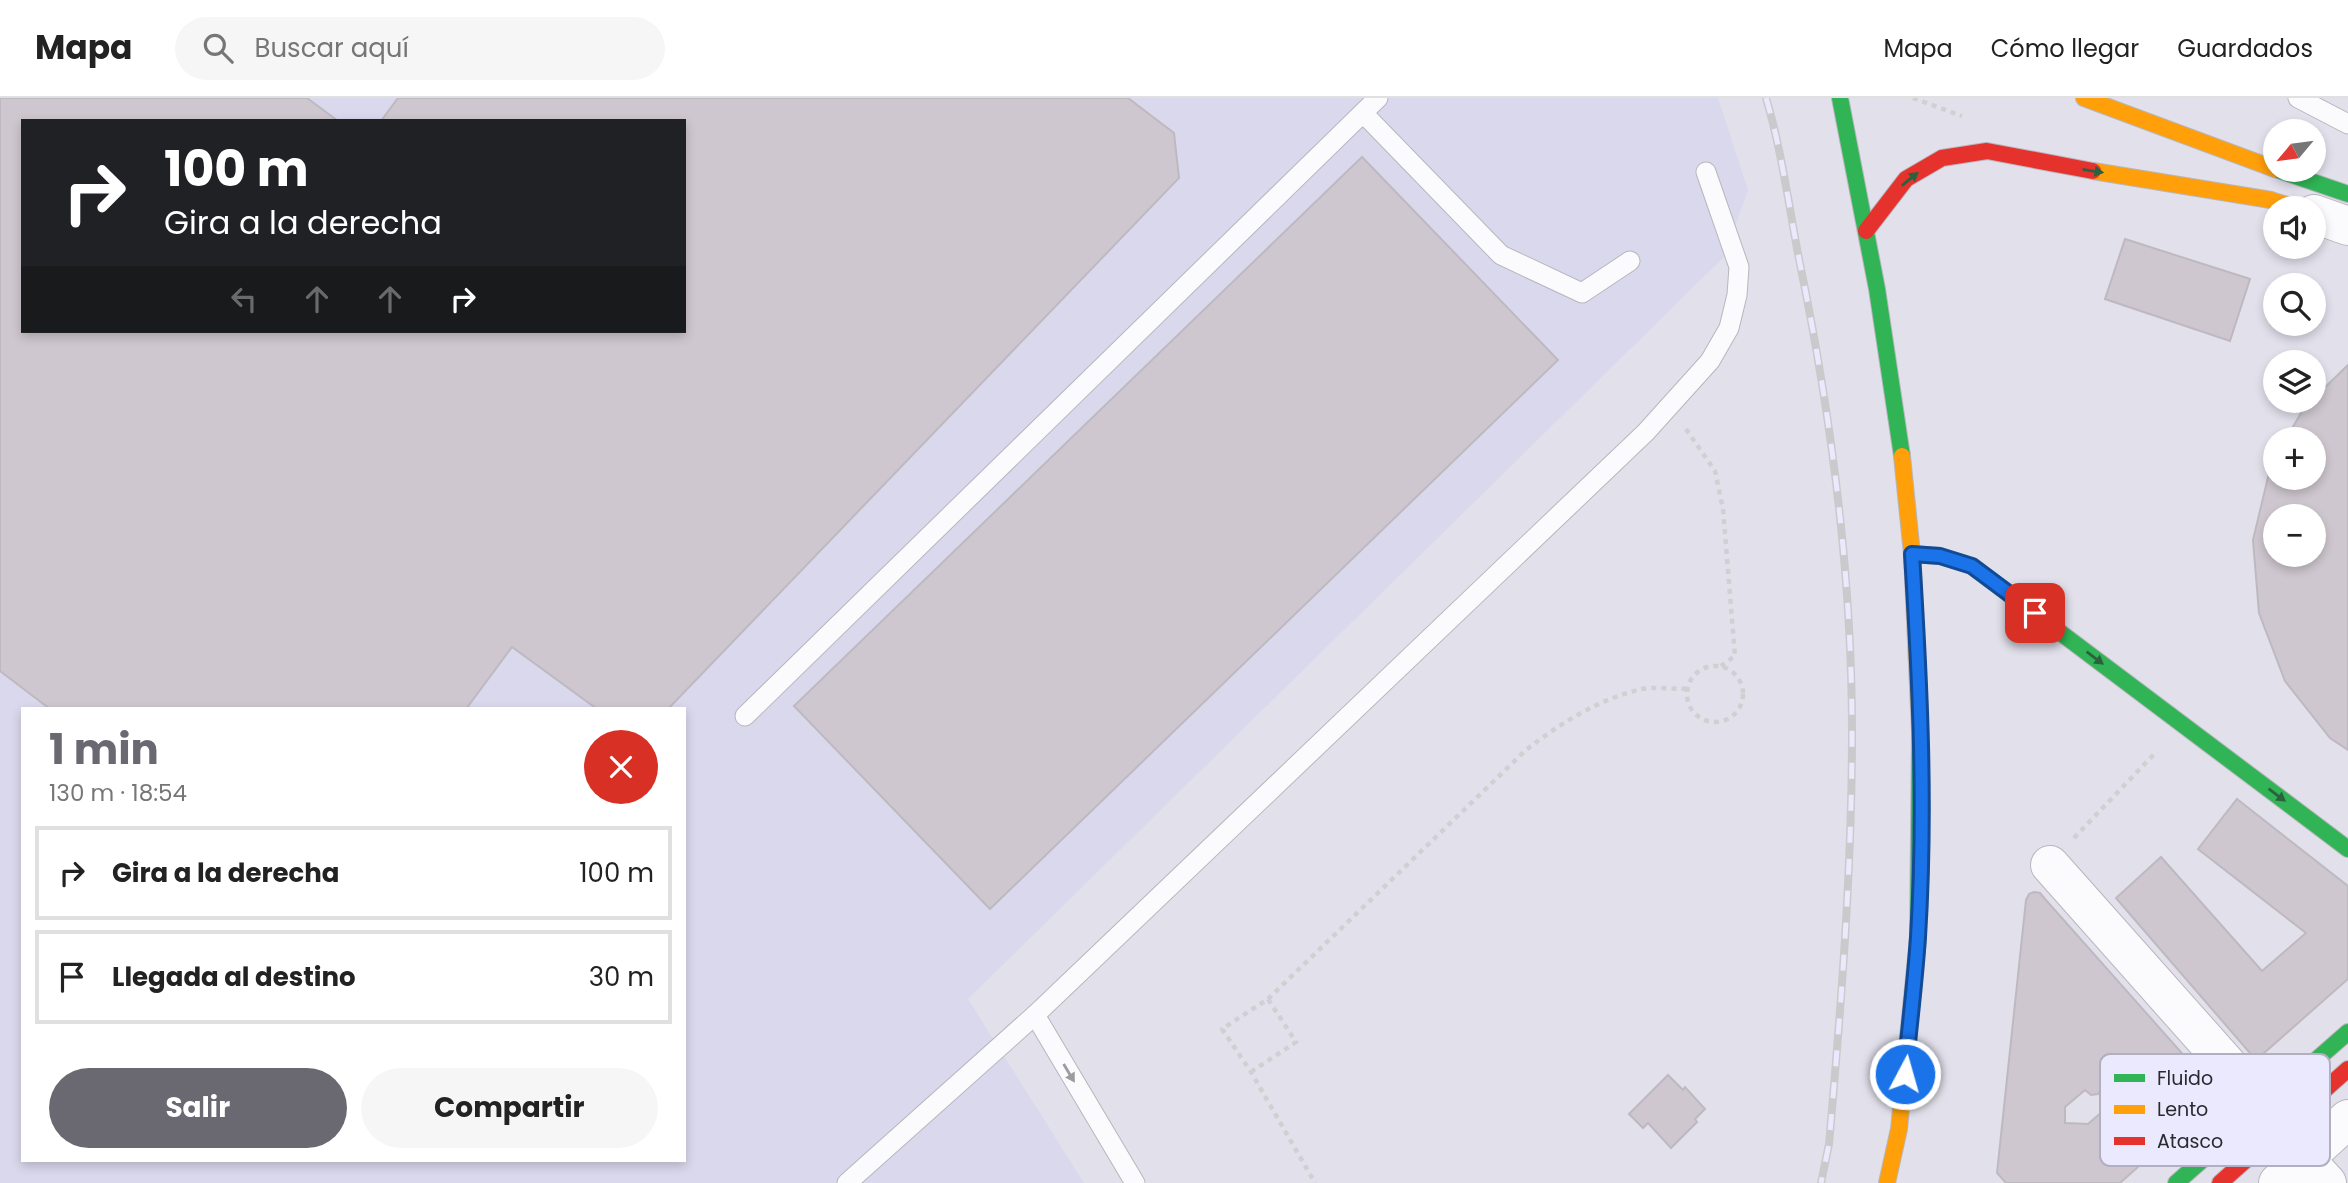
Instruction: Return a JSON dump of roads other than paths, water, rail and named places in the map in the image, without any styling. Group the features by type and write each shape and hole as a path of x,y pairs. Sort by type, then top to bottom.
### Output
{"street":[{"path":"1840,98 1866,231 1899,430 1912,554 1920,708 1921,857 1918,938 1899,1129 1887,1183"},
{"path":"2084,98 2263,164"},
{"path":"1866,231 1906,179 1941,158 1987,151 2263,199"},
{"path":"2314,182 2348,194"},
{"path":"2326,218 2348,226"},
{"path":"1912,554 1940,556 1972,566 2348,849"},
{"path":"2050,864 2218,1054"},
{"path":"2324,1054 2348,1032"},
{"path":"2330,1085 2348,1069"},
{"path":"2330,1141 2348,1119"},
{"path":"1899,1129 1901,1183"},
{"path":"2176,1183 2196,1166"},
{"path":"2220,1183 2239,1166"}],"lane":[{"path":"745,716 1378,98"},
{"path":"2298,98 2348,124"},
{"path":"1363,113 1501,255 1582,293 1630,261"},
{"path":"847,1183 1035,1015 1636,442 1710,361 1729,328 1737,295 1739,267 1706,172"},
{"path":"1035,1015 1135,1183"}],"railway":[{"path":"1766,98 1780,157 1821,376 1838,494 1848,613 1852,732 1848,887 1829,1144 1821,1183"}]}
